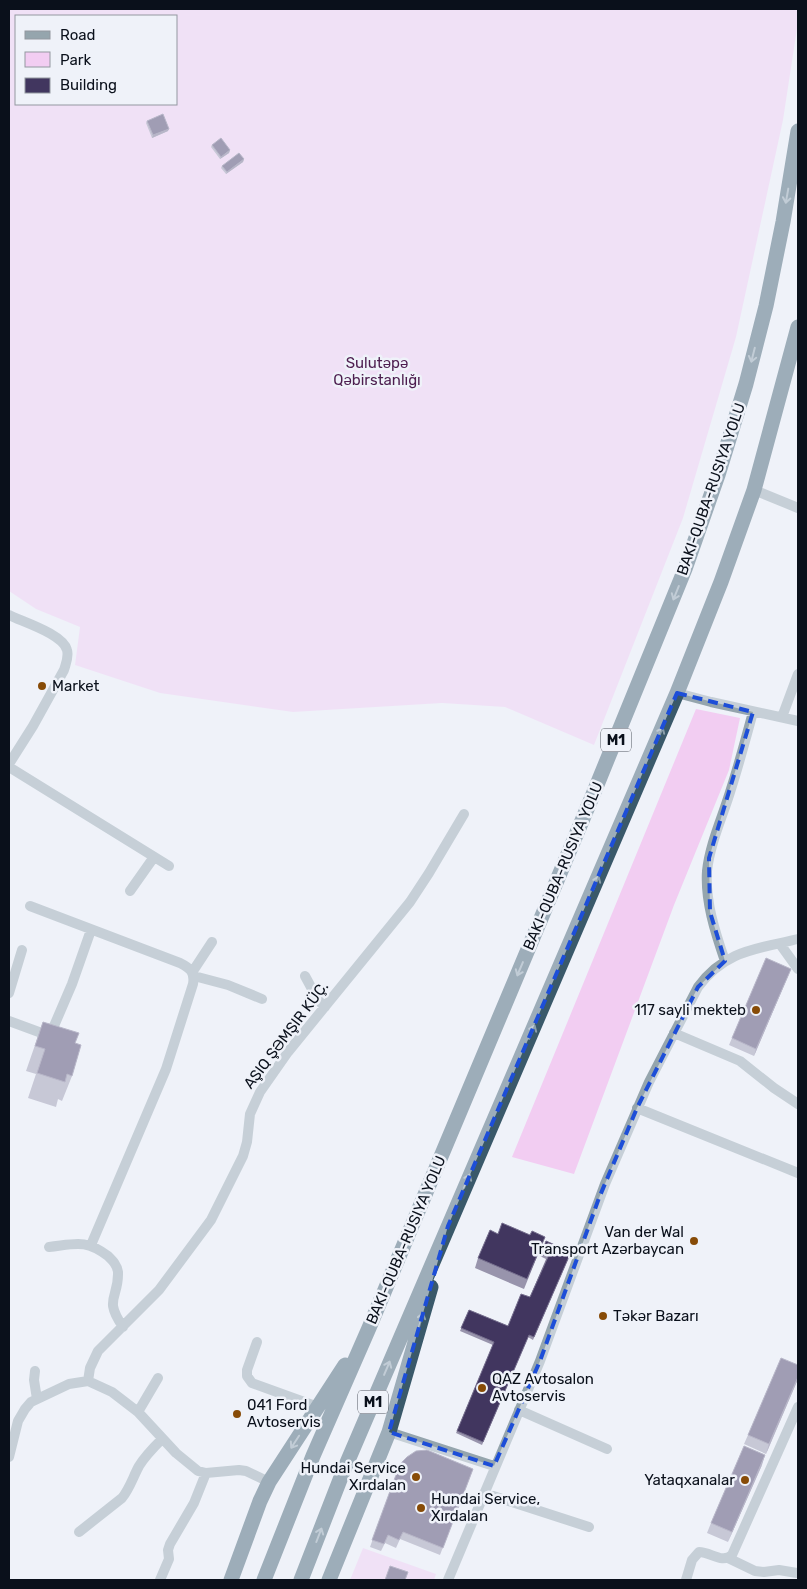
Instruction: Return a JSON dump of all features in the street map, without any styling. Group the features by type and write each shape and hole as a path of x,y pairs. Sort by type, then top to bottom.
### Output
{"highway":[{"name":"M1","path":"264,1580 313,1456 370,1328 642,678 688,560 718,475 748,376 768,296 798,131"},
{"name":"M1","path":"301,1580 343,1472 677,693 721,582 754,490 798,326"},
{"path":"329,1580 389,1432 448,1226"},
{"path":"231,1580 260,1501 269,1482 370,1328"}],"street":[{"path":"754,490 798,508"},
{"path":"9,616 60,640 68,651 64,670 9,765 169,866"},
{"path":"782,716 798,674"},
{"path":"677,693 798,721"},
{"path":"724,961 713,928 707,873 709,858 732,788 753,712"},
{"path":"88,1381 90,1368 98,1351 158,1290 211,1220 243,1156 253,1104 288,1052 410,902 430,873 464,814"},
{"path":"130,891 154,857"},
{"path":"30,906 180,962 194,974 262,999"},
{"path":"9,1021 46,1035 53,1030 91,930"},
{"path":"448,1580 561,1306 599,1198 637,1108 698,987 705,977 724,961 737,954 798,939"},
{"path":"91,1245 166,1069 194,984 194,974 212,942"},
{"path":"780,944 798,969"},
{"path":"9,993 22,950"},
{"path":"305,976 318,1000 325,1007"},
{"path":"674,1032 740,1061 798,1104"},
{"path":"637,1108 798,1173"},
{"path":"49,1246 80,1243 91,1245 113,1260 117,1266 118,1274 112,1304 114,1315 123,1327"},
{"path":"257,1342 247,1370 247,1376 252,1383 318,1408"},
{"path":"35,1371 34,1380 37,1399"},
{"path":"138,1412 158,1378"},
{"path":"9,1457 18,1421 25,1409 37,1399 69,1384 88,1381 112,1392 138,1412 162,1439 198,1471 206,1473 246,1471 269,1482"},
{"path":"728,1558 736,1548 798,1407"},
{"path":"519,1410 607,1449"},
{"path":"389,1432 494,1466"},
{"path":"78,1532 122,1498 128,1491 139,1467 162,1439"},
{"path":"160,1580 169,1559 168,1550 170,1544 194,1503 206,1473"},
{"path":"484,1493 588,1527"},
{"path":"686,1580 692,1560 699,1552 722,1559 728,1558 755,1571 779,1570 797,1573"}],"highlighted area":[{"path":"677,693 753,712 709,858 710,912 725,961 698,987 637,1108 599,1198 540,1361 494,1466 389,1432 448,1226"}],"green space":[{"name":"Sulutəpə Qəbirstanlığı","path":"9,9 798,9 798,22 783,120 736,337 683,518 594,745 505,707 442,703 293,712 160,693 75,665 80,627 36,609 9,591"},
{"path":"696,709 740,718 729,770 674,905 574,1174 512,1157"},
{"path":"363,1548 436,1574 434,1580 405,1580 390,1569 385,1580 350,1580"}],"building":[{"path":"163,114 169,129 153,135 147,121"},
{"path":"221,138 230,150 221,157 212,145"},
{"path":"239,153 244,159 227,172 222,166"},
{"path":"766,958 791,969 756,1049 732,1038"},
{"path":"43,1022 79,1033 75,1043 81,1045 72,1076 67,1074 65,1082 37,1073 45,1049 35,1046"},
{"path":"502,1223 530,1235 532,1231 545,1237 527,1279 478,1258 490,1230 498,1234"},
{"path":"546,1241 571,1252 534,1337 529,1335 483,1442 457,1431 494,1342 461,1328 469,1310 508,1326 521,1294 530,1297 548,1257 541,1254"},
{"path":"781,1358 798,1365 798,1377 769,1444 748,1435"},
{"path":"744,1446 765,1455 732,1532 711,1523"},
{"name":"Hundai Service, Xırdalan","path":"427,1450 473,1469 443,1548 403,1532 399,1540 388,1535 384,1544 372,1540 400,1464 416,1451"},
{"path":"390,1566 408,1572 405,1580 385,1580"}],"place":[{"name":"Market","path":"42,686"},
{"name":"117 sayli mekteb","path":"756,1010"},
{"name":"Van der Wal Transport Azərbaycan","path":"694,1241"},
{"name":"Təkər Bazarı","path":"603,1316"},
{"name":"QAZ Avtosalon Avtoservis","path":"482,1388"},
{"name":"041 Ford Avtoservis","path":"237,1414"},
{"name":"Hundai Service Xırdalan","path":"416,1477"},
{"name":"Yataqxanalar","path":"745,1480"},
{"name":"Hundai Service, Xırdalan","path":"421,1508"}]}
